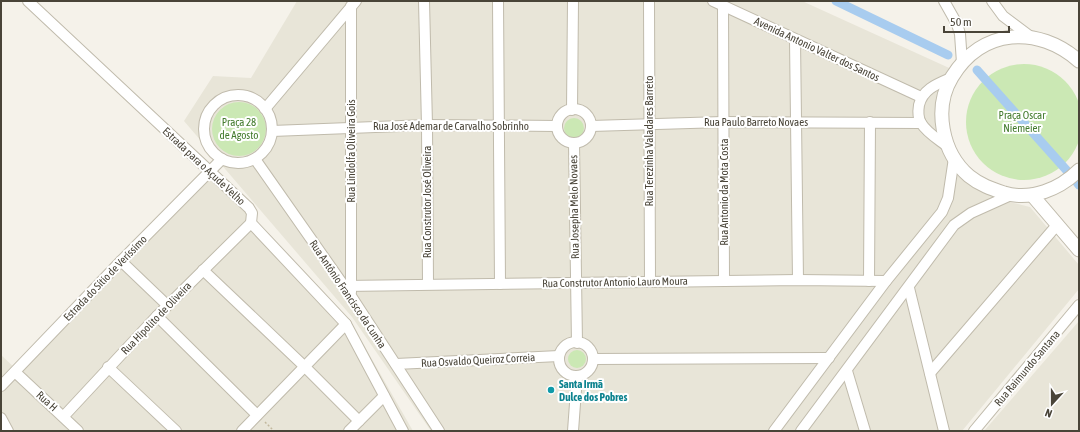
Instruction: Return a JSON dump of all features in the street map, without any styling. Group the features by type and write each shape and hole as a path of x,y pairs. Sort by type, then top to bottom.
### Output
{"street":[{"name":"Estrada para o Açude Velho","path":"28,1 249,208 252,214 251,223 346,324 404,431"},
{"name":"Rua Construtor José Oliveira","path":"424,1 427,125 428,284"},
{"path":"498,1 500,284"},
{"path":"572,110 573,1"},
{"name":"Rua Terezinha Valadares Barreto","path":"649,1 648,124 650,282"},
{"name":"Avenida Antonio Valter dos Santos","path":"712,1 921,97"},
{"path":"944,1 957,24 960,34 962,62"},
{"path":"992,1 1003,16 1031,37"},
{"path":"265,109 353,4"},
{"name":"Rua Lindolfa Oliveira Gois","path":"349,289 350,127 353,4"},
{"name":"Rua Antonio da Mota Costa","path":"723,6 724,281"},
{"path":"1079,61 1066,50 1050,42 1031,37 1012,37 993,41 976,50 962,62 951,78 943,100 942,123 947,146 954,158 969,176 988,188 1011,195 1032,195 1052,190 1070,179 1079,170"},
{"path":"795,40 798,280"},
{"path":"947,146 930,134 920,123 918,111 921,97 932,86 951,78"},
{"path":"236,95 252,99 265,109 271,119 272,131 270,142 264,152 255,159 238,163 222,159 213,152 206,143 204,121 209,111 216,103 226,97 236,95"},
{"path":"572,110 585,114 591,126 588,136 579,142 574,143 569,142 560,136 557,126 560,117 572,110"},
{"name":"Rua Paulo Barreto Novaes","path":"591,126 724,122 920,123"},
{"path":"869,281 870,122"},
{"name":"Rua José Ademar de Carvalho Sobrinho","path":"272,131 427,125 557,126"},
{"name":"Rua Josepha Melo Novaes","path":"574,143 577,343"},
{"path":"774,431 886,281 942,212 948,198 954,158"},
{"name":"Estrada do Sítio de Veríssimo","path":"1,386 121,261 222,159"},
{"name":"Rua Antônio Francisco da Cunha","path":"255,159 349,289 438,431"},
{"path":"801,431 909,288 954,225 971,213 1011,195"},
{"path":"1032,195 1079,250"},
{"name":"Rua Hipolito de Oliveira","path":"64,416 167,305 251,223"},
{"path":"930,373 1057,225"},
{"path":"121,261 167,305"},
{"path":"203,270 304,366 359,421"},
{"name":"Rua Construtor Antonio Lauro Moura","path":"349,289 428,284 798,280 886,281"},
{"path":"909,288 944,431"},
{"name":"Rua Raimundo Santana","path":"974,431 1079,305"},
{"path":"157,316 257,415"},
{"path":"242,431 346,324"},
{"path":"577,343 586,346 592,354 593,359 590,369 582,375 577,376 567,374 563,370 560,366 559,356 564,348 577,343"},
{"name":"Rua Osvaldo Queiroz Correia","path":"396,364 559,356"},
{"path":"593,359 829,358"},
{"path":"108,367 176,431"},
{"path":"847,371 865,431"},
{"name":"Rua H","path":"15,372 64,416 78,431"},
{"path":"573,431 577,376"},
{"path":"349,431 384,396"},
{"path":"1,418 8,431"}],"path":[{"path":"257,415 274,431"}],"shaded area":[{"path":"297,1 802,1 958,72 943,113 959,171 1001,200 1030,207 1079,265 1079,289 962,431 431,431 352,317 184,121 213,76 251,78"},
{"path":"211,175 350,321 413,431 85,431 14,365"},
{"path":"1079,321 1079,431 984,431"},
{"path":"1,355 82,431 1,431"}],"green space":[{"name":"Praça Oscar Niemeier","path":"1024,64 1046,68 1065,81 1078,100 1082,122 1078,144 1065,163 1046,176 1024,180 1002,176 983,163 970,144 966,122 970,100 983,81 1002,68"},
{"name":"Praça 28 de Agosto","path":"239,102 249,104 258,110 264,119 266,129 264,139 258,148 249,154 239,156 229,154 220,148 214,139 212,129 214,119 220,110 229,104"},
{"path":"574,118 581,121 584,128 581,135 574,138 567,135 564,128 567,121"},
{"path":"577,350 581,351 585,355 585,363 581,367 577,368 573,367 569,363 568,359 569,355 573,351"}],"waterway":[{"path":"836,1 948,55"},
{"path":"977,70 1069,173"},
{"path":"1076,181 1079,185"}],"place":[{"name":"Santa Irmã Dulce dos Pobres","path":"551,390"}]}
